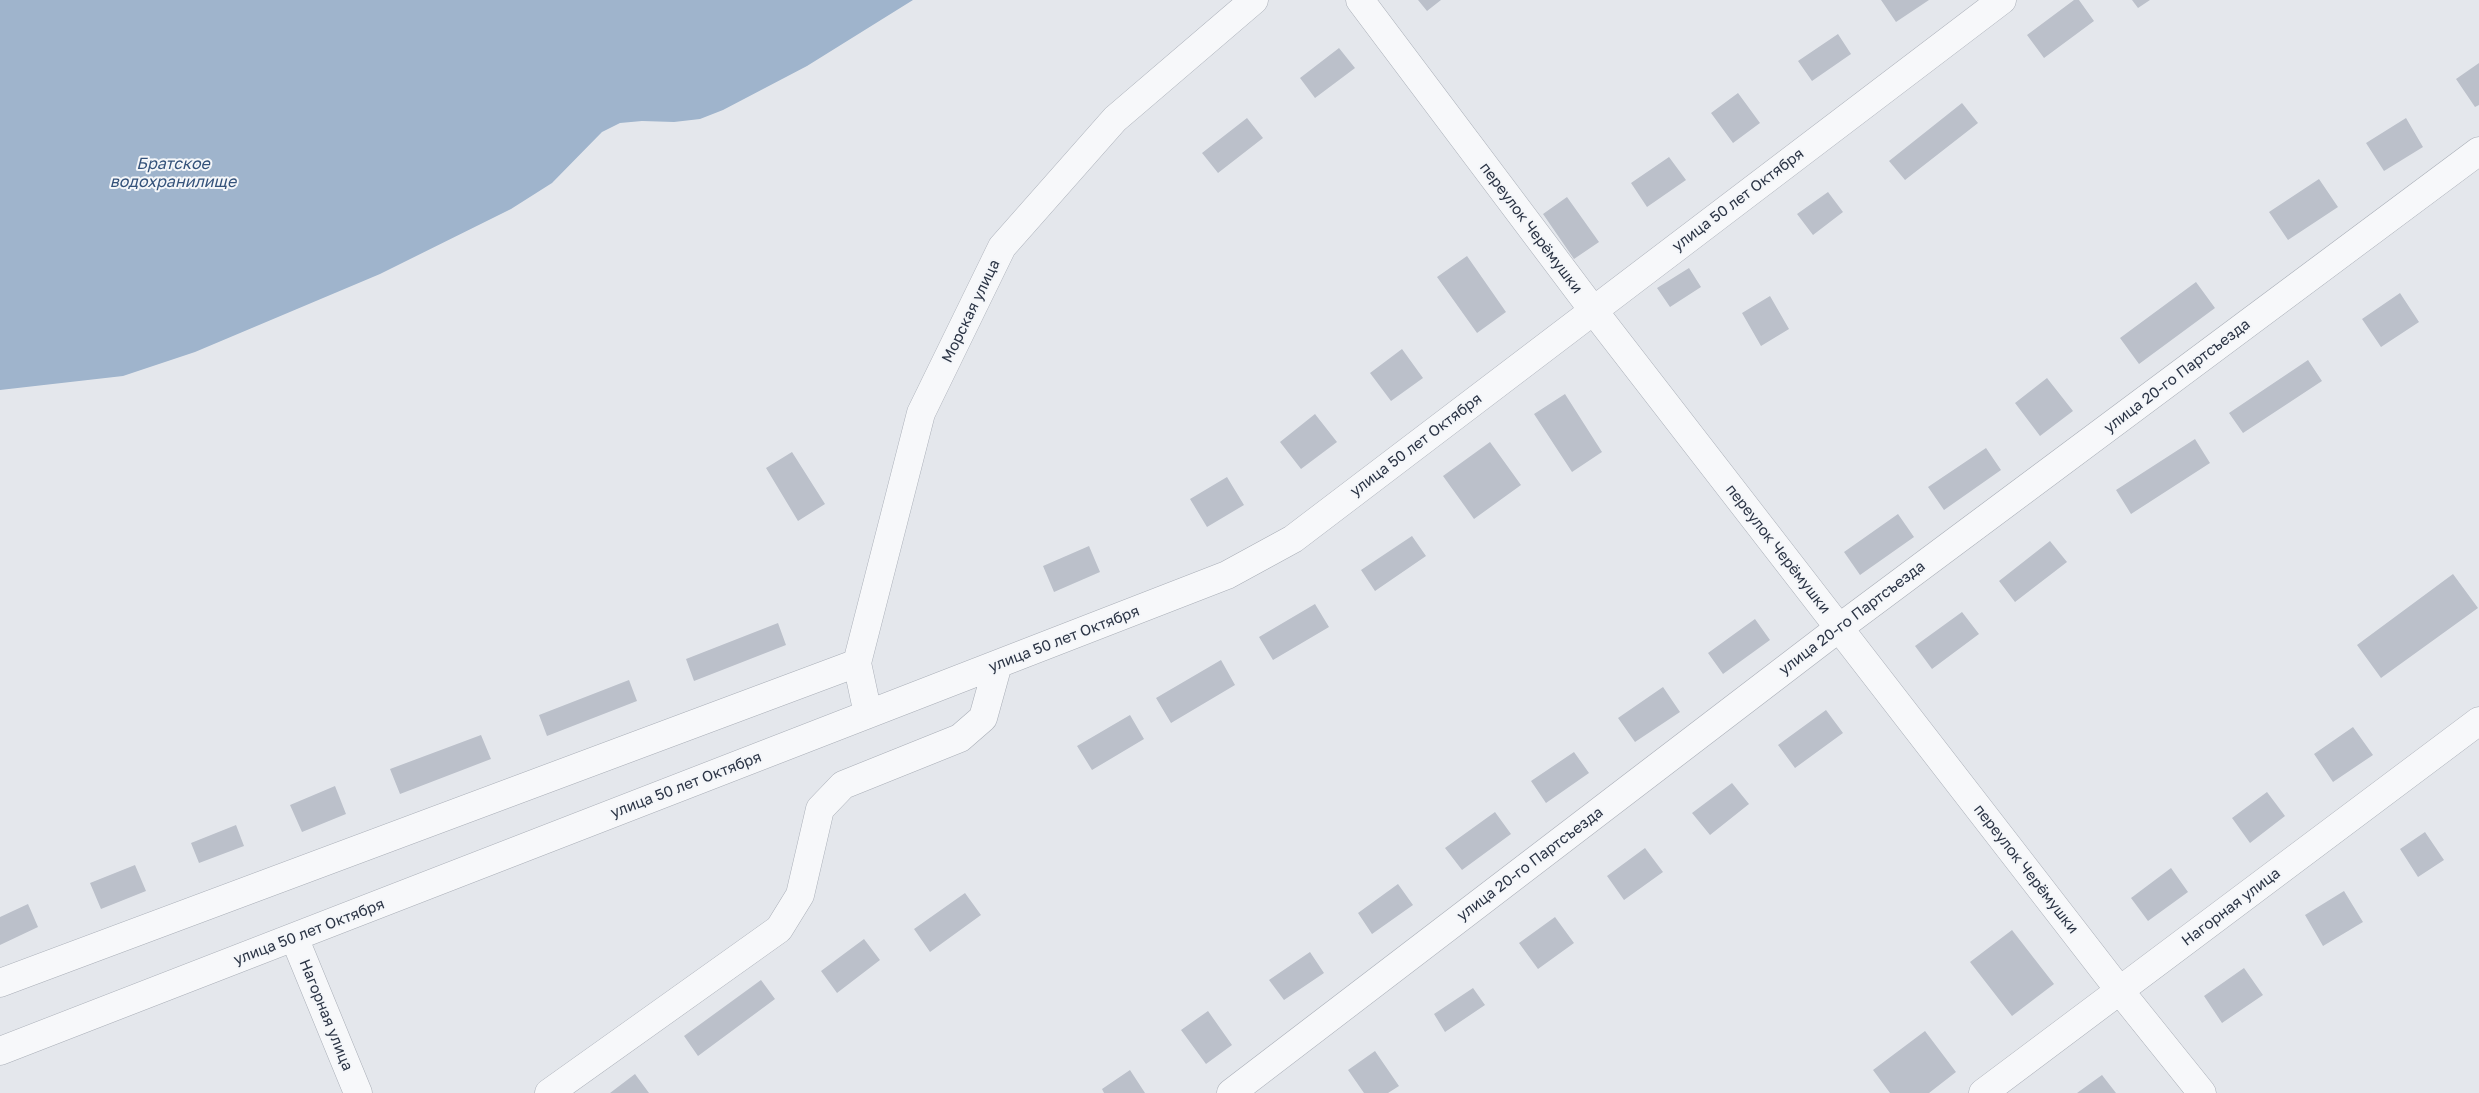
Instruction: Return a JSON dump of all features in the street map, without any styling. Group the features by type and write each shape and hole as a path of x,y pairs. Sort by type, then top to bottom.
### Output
{"street":[{"name":"Морская улица","path":"868,714 857,663 921,413 1002,247 1115,119 1254,0"},
{"name":"переулок Черёмушки","path":"1360,0 1593,310 2120,991 2202,1093"},
{"name":"улица 50 лет Октября","path":"0,1051 1226,575 1293,539 2002,0"},
{"name":"улица 20-го Партсъезда","path":"1231,1093 1839,628 2479,151"},
{"path":"0,983 857,663"},
{"path":"549,1093 779,929 800,895 820,808 842,785 960,738 983,718 998,664"},
{"name":"Нагорная улица","path":"1983,1093 2479,721"},
{"name":"Нагорная улица","path":"294,937 358,1093"}],"water":[{"name":"Братское водохранилище","path":"0,0 913,0 807,66 723,110 700,119 674,122 642,121 620,123 602,132 552,183 511,209 380,274 195,352 123,376 0,390"}],"building":[{"path":"1418,0 1441,0 1427,11"},
{"path":"1881,0 1929,0 1896,22"},
{"path":"2074,0 2079,0 2094,21 2044,58 2027,35"},
{"path":"2132,0 2150,0 2138,8"},
{"path":"1838,34 1851,54 1812,81 1798,61"},
{"path":"1339,48 1355,68 1315,98 1300,78"},
{"path":"2479,63 2479,105 2475,107 2456,79"},
{"path":"1738,93 1760,123 1733,143 1711,113"},
{"path":"1962,103 1978,123 1905,180 1889,161"},
{"path":"1247,118 1263,138 1218,173 1202,153"},
{"path":"2406,118 2423,147 2384,171 2366,143"},
{"path":"1669,157 1686,180 1647,207 1631,183"},
{"path":"2319,179 2338,207 2288,240 2269,212"},
{"path":"1828,192 1843,212 1813,235 1797,214"},
{"path":"1567,197 1599,242 1574,259 1543,214"},
{"path":"1467,256 1506,312 1477,333 1437,277"},
{"path":"1689,268 1701,287 1670,307 1657,288"},
{"path":"2196,282 2215,308 2139,364 2120,338"},
{"path":"2400,293 2419,322 2381,347 2362,319"},
{"path":"1770,296 1789,329 1761,346 1742,313"},
{"path":"1402,349 1423,378 1391,401 1370,373"},
{"path":"2308,360 2322,381 2243,433 2229,413"},
{"path":"2047,378 2073,411 2040,436 2015,403"},
{"path":"1565,394 1602,452 1572,472 1534,414"},
{"path":"1315,414 1337,442 1301,469 1280,442"},
{"path":"2195,439 2210,463 2131,514 2116,490"},
{"path":"1490,442 1521,485 1474,519 1443,476"},
{"path":"1986,448 2001,470 1944,510 1928,487"},
{"path":"792,452 825,504 798,521 766,468"},
{"path":"1227,477 1244,505 1207,527 1190,499"},
{"path":"1898,514 1914,537 1860,575 1844,552"},
{"path":"1412,536 1426,556 1375,591 1361,570"},
{"path":"2050,541 2067,562 2015,602 1999,581"},
{"path":"1089,546 1100,572 1054,592 1043,566"},
{"path":"2453,574 2478,608 2381,678 2357,645"},
{"path":"1315,604 1329,627 1273,660 1259,637"},
{"path":"1962,612 1979,634 1932,669 1915,646"},
{"path":"1755,619 1770,640 1723,674 1708,653"},
{"path":"778,623 786,645 694,681 686,659"},
{"path":"1221,660 1235,685 1171,723 1156,698"},
{"path":"629,680 637,701 547,736 539,715"},
{"path":"1663,687 1680,712 1635,742 1618,718"},
{"path":"1826,710 1843,733 1795,768 1778,745"},
{"path":"1130,715 1144,739 1092,770 1077,746"},
{"path":"2353,727 2373,755 2333,782 2314,754"},
{"path":"481,735 491,759 400,794 390,769"},
{"path":"1574,752 1589,773 1546,803 1531,781"},
{"path":"1732,783 1749,804 1710,835 1692,813"},
{"path":"335,786 346,814 302,832 290,805"},
{"path":"2267,792 2285,816 2250,843 2232,818"},
{"path":"1495,812 1511,834 1462,870 1445,848"},
{"path":"236,825 244,846 199,863 191,843"},
{"path":"2425,832 2444,860 2418,877 2400,849"},
{"path":"1645,848 1663,872 1624,900 1607,876"},
{"path":"135,865 146,891 101,909 90,883"},
{"path":"2171,868 2188,892 2148,921 2131,898"},
{"path":"1398,884 1413,905 1372,934 1358,913"},
{"path":"2344,891 2363,922 2323,946 2305,915"},
{"path":"965,893 981,915 930,952 914,929"},
{"path":"28,904 38,927 0,945 0,917"},
{"path":"1555,917 1574,943 1538,969 1519,943"},
{"path":"2012,930 2054,984 2012,1016 1970,962"},
{"path":"864,939 880,960 837,993 821,971"},
{"path":"1310,952 1324,973 1284,1000 1269,980"},
{"path":"2244,968 2263,995 2222,1023 2204,996"},
{"path":"761,980 775,999 698,1056 684,1036"},
{"path":"1473,988 1485,1005 1445,1032 1434,1014"},
{"path":"1208,1011 1232,1045 1206,1064 1181,1030"},
{"path":"1925,1031 1956,1072 1929,1093 1890,1093 1873,1070"},
{"path":"1375,1051 1399,1086 1388,1093 1364,1093 1348,1070"},
{"path":"1130,1070 1145,1093 1104,1093 1102,1089"},
{"path":"635,1074 649,1093 610,1093"},
{"path":"2102,1075 2116,1093 2077,1093"}]}
